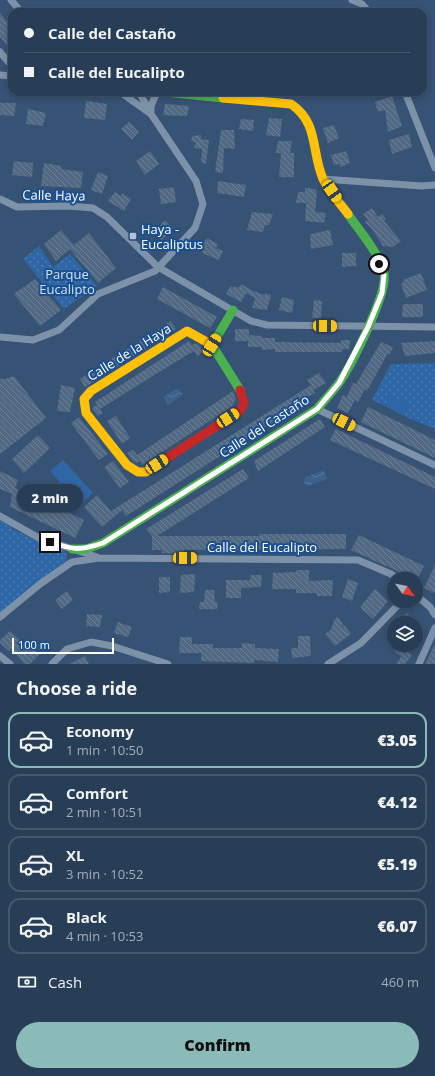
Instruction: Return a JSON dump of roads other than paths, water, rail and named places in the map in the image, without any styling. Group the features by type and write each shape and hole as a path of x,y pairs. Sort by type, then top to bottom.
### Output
{"street":[{"path":"11,0 18,8"},
{"path":"352,0 362,4 366,8"},
{"path":"0,52 8,61"},
{"path":"126,96 151,114"},
{"path":"0,336 33,340 59,330 98,294 155,271 195,228 202,204 196,181 151,114 141,96"},
{"path":"151,114 151,106 155,96"},
{"name":"Calle del Castaño","path":"72,549 86,549 103,543 317,409 339,383 368,327 382,293 384,275 374,252 324,179 309,122 300,110 291,104 207,96"},
{"path":"407,96 435,168"},
{"path":"324,179 422,186 435,185"},
{"name":"Calle Haya","path":"0,199 17,207 68,206 93,208 107,217 158,267"},
{"path":"158,267 251,321 267,325 435,327"},
{"path":"212,345 233,310"},
{"name":"Calle de la Haya","path":"187,331 212,345 242,393 244,403 240,411 146,472 138,472 126,465 86,413 84,400 91,391 187,331"},
{"path":"317,409 435,465"},
{"path":"0,516 39,538 102,558"},
{"path":"102,558 101,551 103,543"},
{"path":"72,549 72,562"},
{"path":"0,617 40,584 72,562 102,558"},
{"name":"Calle del Eucalipto","path":"102,558 358,560 387,572"},
{"path":"423,600 432,607 435,615"},
{"path":"328,664 361,643 395,608"},
{"path":"418,664 435,628"},
{"path":"52,664 67,650 91,642 112,646 168,664"},
{"path":"0,656 10,664"}],"water":[{"path":"178,388 183,395 168,405 163,397"},
{"path":"324,470 327,479 308,486 304,483 305,477"}],"place":[{"name":"Haya - Eucaliptus","path":"133,236"}],"park label":[{"name":"Parque Eucalipto","path":"67,282"}]}
